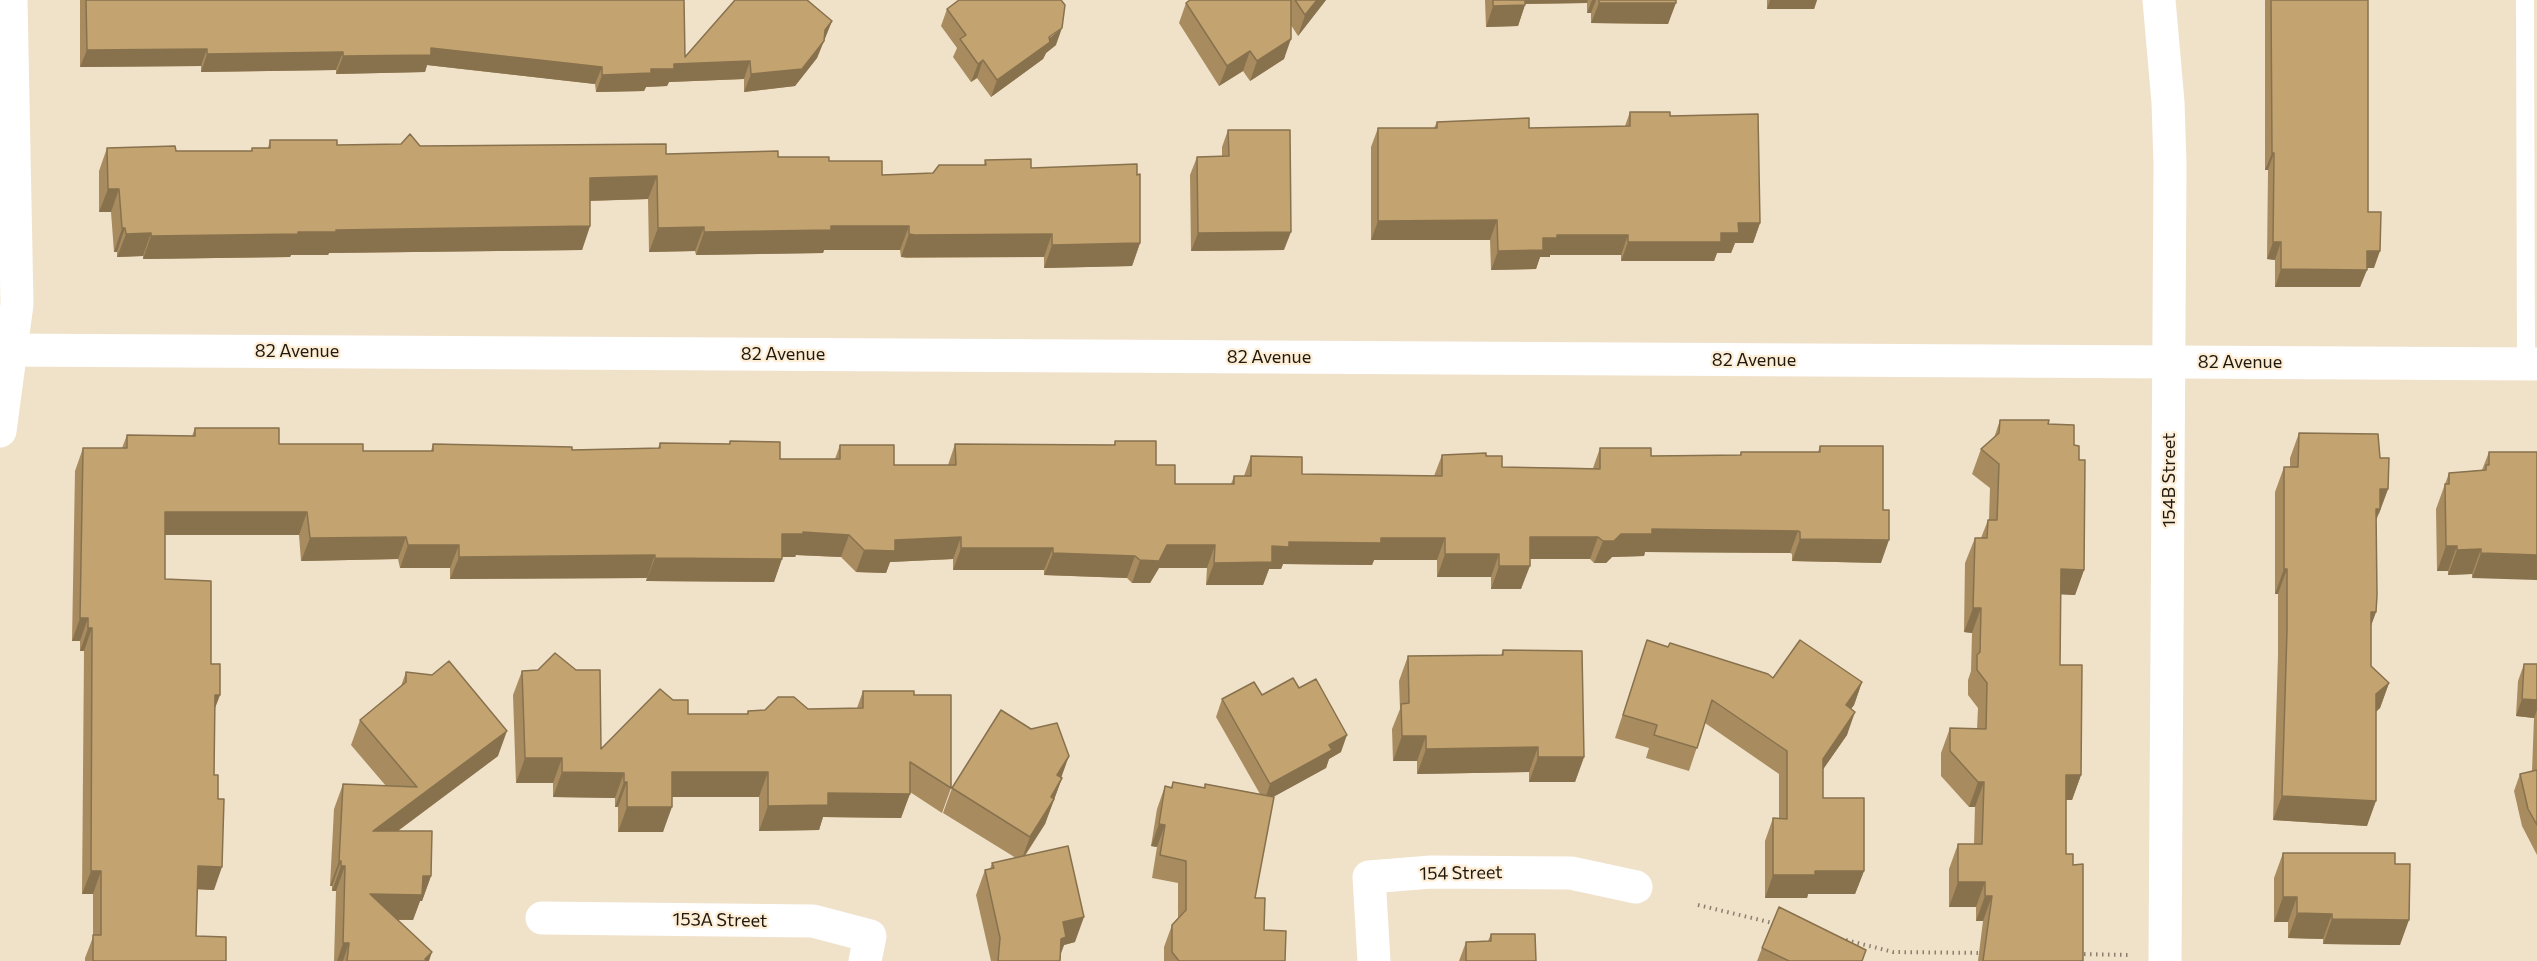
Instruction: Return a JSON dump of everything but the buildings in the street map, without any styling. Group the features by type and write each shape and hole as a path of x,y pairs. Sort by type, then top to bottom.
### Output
{"street":[{"path":"0,431 6,350 17,304 11,0"},
{"name":"154B Street","path":"2151,958 2170,362 2168,102 2159,0"},
{"name":"82 Avenue","path":"6,350 2532,364"},
{"name":"154 Street","path":"1374,961 1369,877 1431,872 1571,873 1636,888"},
{"name":"153A Street","path":"542,918 813,921 870,936 866,961"}],"lane":[{"path":"2525,0 2531,196 2532,364"}],"path":[{"path":"1698,905 1779,924"},
{"path":"1836,938 1893,952 1986,953"},
{"path":"2068,954 2151,958"}]}
